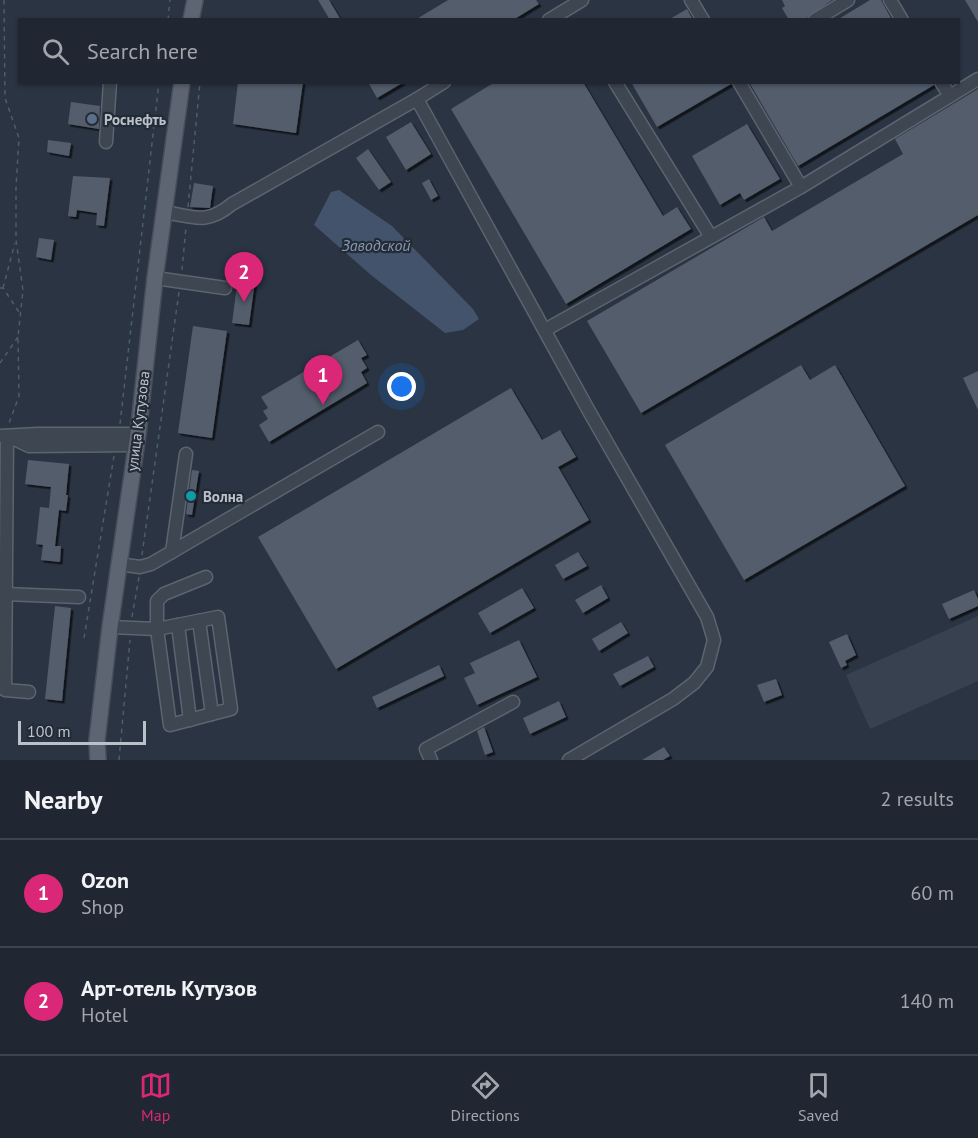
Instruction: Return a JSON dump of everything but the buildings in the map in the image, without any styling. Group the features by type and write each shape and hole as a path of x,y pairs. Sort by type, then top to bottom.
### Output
{"main road":[{"path":"191,18 195,0"},
{"name":"улица Кутузова","path":"98,760 110,627 137,440 154,278 182,84"}],"street":[{"path":"552,18 582,0"},
{"path":"691,0 702,18"},
{"path":"818,18 848,0"},
{"path":"890,0 901,18"},
{"path":"569,8 575,18"},
{"path":"546,330 801,187 978,79"},
{"path":"106,142 110,84"},
{"path":"164,212 201,218 219,215 232,204 441,84"},
{"path":"616,84 711,237"},
{"path":"741,84 801,187"},
{"path":"942,84 950,96"},
{"path":"417,99 707,617 714,640 707,667 694,683 673,699 569,760"},
{"path":"154,278 225,288"},
{"path":"118,564 140,567 151,564 378,432"},
{"path":"29,692 5,690 3,436 137,440"},
{"path":"172,552 186,454"},
{"path":"110,627 157,629 218,617 231,709 170,725 157,629 156,601 159,597 206,576"},
{"path":"5,594 79,597"},
{"path":"199,621 212,714"},
{"path":"178,625 190,720"},
{"path":"431,760 426,749 513,702"}],"path":[{"path":"3,436 19,396 18,337 23,290 16,240 19,138 5,98 4,0"},
{"path":"168,18 170,0"},
{"path":"84,638 118,438 159,84"},
{"path":"119,760 130,628 181,282 200,84"},
{"path":"16,240 2,288 20,314"},
{"path":"0,363 18,337"}],"shaded area":[{"path":"978,616 978,681 870,729 846,675"}],"water":[{"name":"Заводской","path":"339,190 392,226 473,309 479,319 463,330 445,333 371,275 314,225 331,192"}],"place":[{"name":"Роснефть","path":"92,119"},
{"name":"Арт-отель Кутузов","path":"244,302"},
{"name":"Ozon","path":"323,405"},
{"name":"Волна","path":"191,496"}]}
